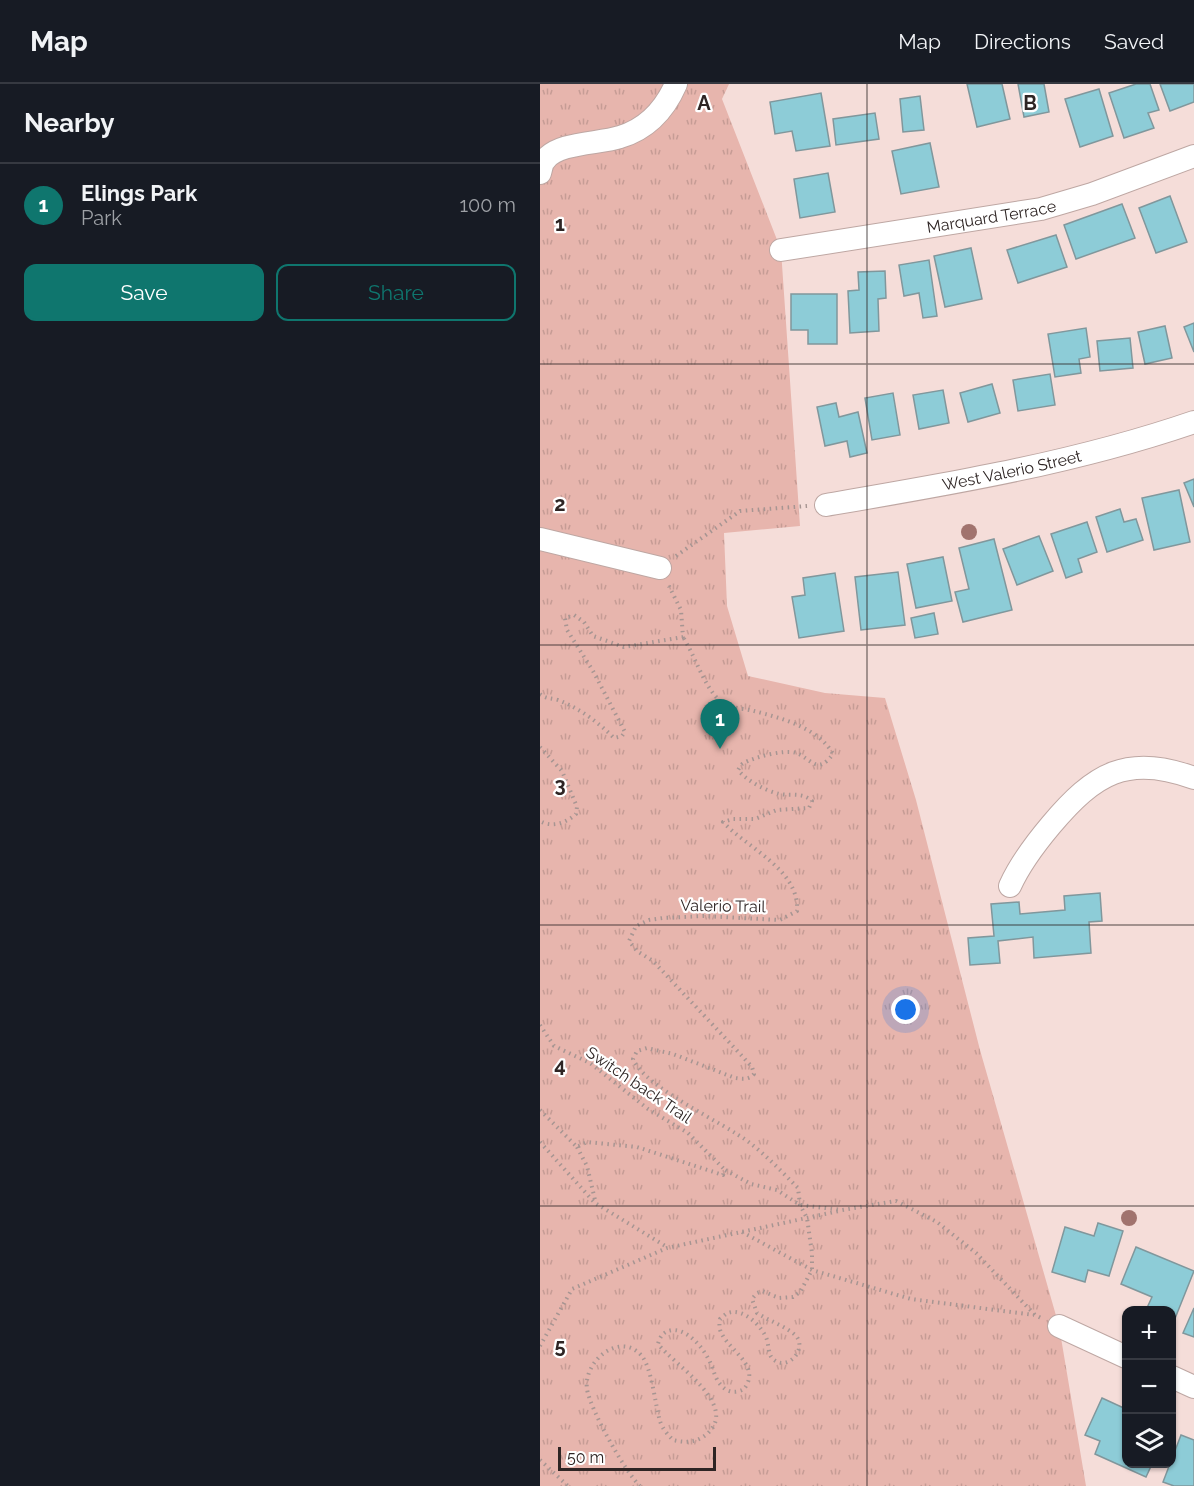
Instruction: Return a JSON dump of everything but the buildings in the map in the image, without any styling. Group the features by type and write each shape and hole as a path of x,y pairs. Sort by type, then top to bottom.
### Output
{"street":[{"path":"540,173 545,160 559,149 620,138 650,122 670,98 676,84"},
{"name":"Marquard Terrace","path":"781,250 1041,209 1092,194 1194,156"},
{"name":"West Valerio Street","path":"826,505 962,482 1142,440 1194,422"},
{"path":"540,538 660,568"},
{"path":"1010,886 1018,869 1067,806 1080,793 1098,781 1110,774 1150,766 1170,769 1194,778"},
{"path":"1059,1326 1122,1355"},
{"path":"1176,1379 1194,1387"}],"path":[{"path":"540,694 545,698 556,699 579,710 600,724 614,738 622,736 625,732 620,718 567,630 565,618 574,615 584,622 593,636 624,647 683,637 681,610 660,568 740,511 826,505"},
{"name":"Valerio Trail","path":"683,637 695,656 704,680 720,702 786,721 808,731 820,738 833,754 828,760 812,764 797,753 784,752 743,763 738,770 744,777 779,794 806,796 812,801 809,808 777,810 754,819 733,819 723,822 756,848 793,886 798,899 797,911 780,920 704,916 649,920 636,926 628,941 637,951 653,961 752,1067 754,1074 743,1079 735,1078 673,1054 647,1048 637,1051 633,1059 641,1072 657,1084 756,1148 798,1188 800,1205"},
{"path":"540,747 562,771 577,807 576,814 557,824 545,824 540,821"},
{"name":"Switch back Trail","path":"540,1024 554,1046 590,1063 648,1109 688,1133 725,1170"},
{"path":"540,1110 577,1147 587,1166 596,1203"},
{"path":"540,1142 596,1203 667,1248"},
{"path":"577,1147 587,1142 637,1147 723,1174 725,1170 751,1184 777,1190 800,1205 842,1210"},
{"path":"540,1346 572,1289 667,1248 842,1210 896,1201 937,1222 976,1253 1035,1315"},
{"path":"640,1486 632,1479 616,1451 586,1388 589,1373 598,1356 607,1350 623,1347 629,1347 641,1355 646,1364 660,1424 673,1440 687,1443 703,1438 712,1429 715,1405 694,1379 666,1355 658,1344 660,1337 667,1331 676,1330 686,1334 699,1345 710,1360 716,1377 728,1391 738,1392 746,1388 750,1379 748,1367 723,1336 719,1327 720,1318 728,1312 746,1315 763,1332 772,1358 777,1362 786,1363 794,1359 799,1350 800,1341 795,1334 757,1313 752,1299 762,1291 779,1298 793,1297 800,1292 812,1270 807,1218 800,1205"},
{"path":"742,1232 812,1270 911,1299 1035,1315 1059,1326"},
{"path":"540,1460 568,1486"}],"green space":[{"path":"540,84 729,84 722,99 781,250 800,526 724,533 727,606 748,676 825,693 885,698 916,800 980,1050 1059,1326 1086,1486 540,1486"}],"place":[{"name":"Elings Park","path":"720,749"}]}
